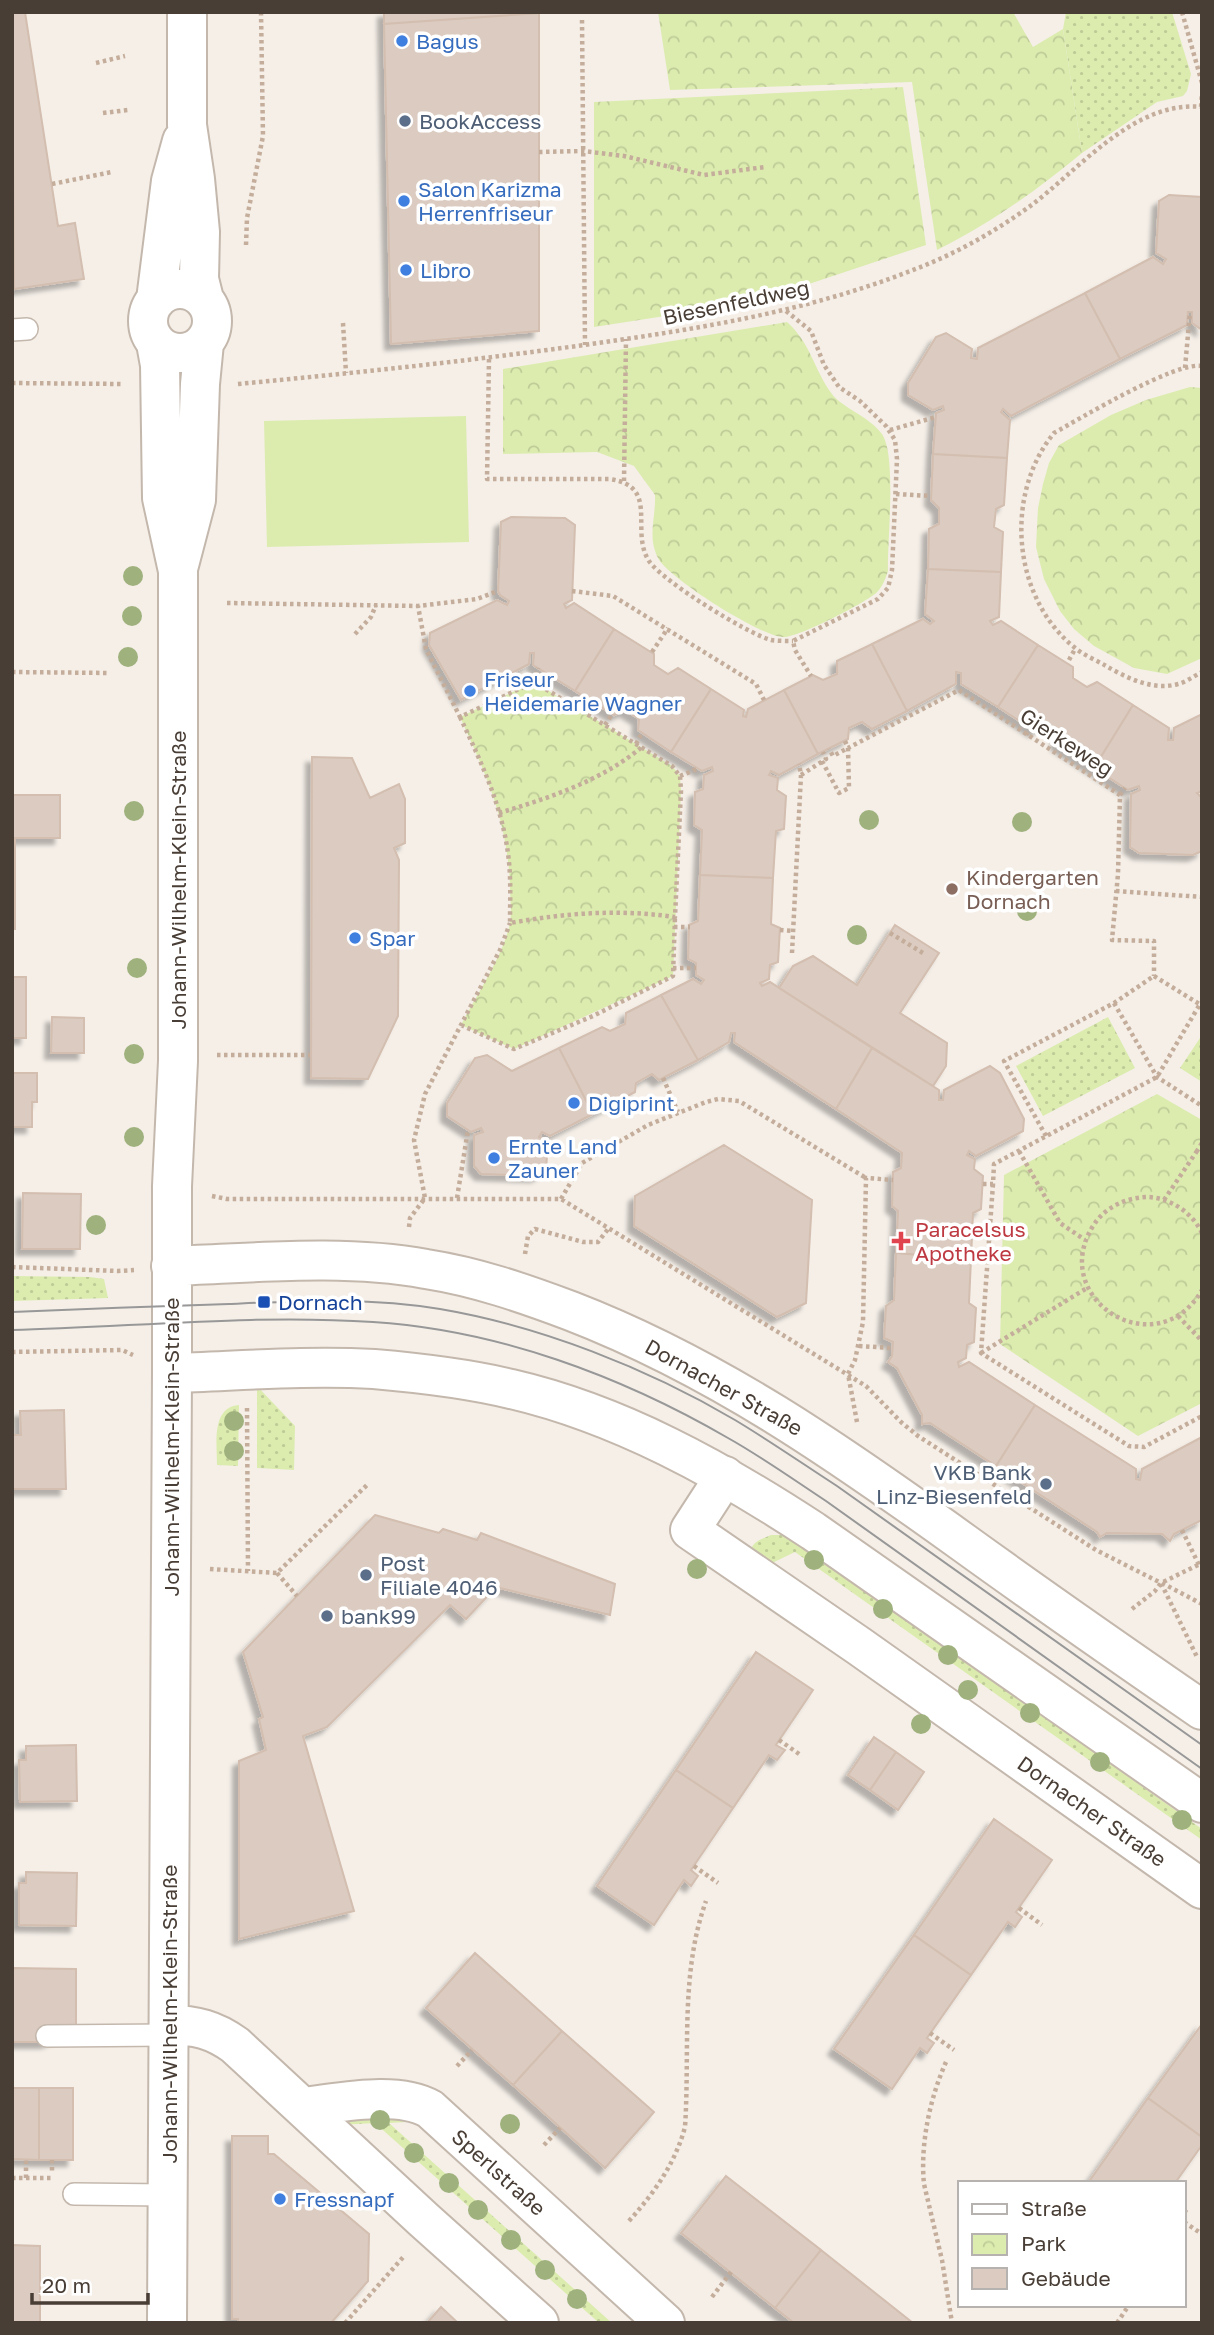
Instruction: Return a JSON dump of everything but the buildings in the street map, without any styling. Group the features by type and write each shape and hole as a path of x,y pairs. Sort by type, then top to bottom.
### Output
{"street":[{"name":"Johann-Wilhelm-Klein-Straße","path":"178,571 196,500 200,374 204,343 213,323 199,279 200,232 187,125 187,12"},
{"name":"Johann-Wilhelm-Klein-Straße","path":"167,2323 172,1186 178,1061 178,571 162,498 160,365 156,342 148,324 150,309 156,300 171,181 187,125"},
{"path":"156,300 168,291 179,289 192,291 204,299"},
{"path":"156,342 171,352 182,353 193,351 204,343"},
{"name":"Dornacher Straße","path":"172,1266 320,1262 376,1263 424,1268 507,1287 617,1329 683,1360 753,1400 850,1462 1202,1710"},
{"path":"172,1373 370,1369 471,1380 513,1389 596,1416 724,1476 813,1531 1202,1803"},
{"name":"Dornacher Straße","path":"724,1476 690,1530 1202,1889"},
{"path":"169,2030 191,2025 222,2035 235,2045 539,2323"},
{"name":"Sperlstraße","path":"302,2107 408,2100 429,2109 665,2323"}],"lane":[{"path":"47,2036 169,2030"},
{"path":"74,2194 168,2195"}],"path":[{"path":"246,245 247,218 263,136 261,12"},
{"path":"1182,12 1202,83"},
{"path":"582,20 585,345"},
{"path":"96,63 125,57"},
{"path":"1201,107 1202,93"},
{"name":"Biesenfeldweg","path":"227,385 489,359 713,327 786,311 916,270 949,255 992,232 1029,207 1099,149 1151,114 1173,107 1201,107"},
{"path":"103,114 128,110"},
{"path":"539,152 624,156 704,175 765,167"},
{"path":"52,184 112,172"},
{"path":"489,359 487,479 624,481 635,489 639,500 642,543 650,563 659,572 753,632 772,640 793,641 884,595 891,580 897,459 895,440 890,430 860,401 839,387 824,365 811,331 786,311"},
{"path":"1185,368 1190,312"},
{"path":"342,323 346,373"},
{"path":"624,481 626,340"},
{"path":"1202,366 1195,365 1169,373 1054,433 1042,447 1032,468 1023,502 1021,533 1030,587 1046,616 1075,649 1125,677 1153,685 1178,684 1202,672"},
{"path":"12,383 121,384"},
{"path":"890,430 936,417"},
{"path":"896,494 932,496"},
{"path":"227,603 418,606 477,599 499,591"},
{"path":"572,591 613,596 756,684 764,700"},
{"path":"355,634 371,617 376,605"},
{"path":"410,1218 425,1198 414,1140 425,1094 500,950 510,923 509,862 495,796 426,649 418,606"},
{"path":"652,652 668,628"},
{"path":"793,641 795,650 811,676"},
{"path":"1069,660 1075,649"},
{"path":"460,717 534,682 538,668"},
{"path":"12,672 110,673"},
{"path":"461,1025 514,1049 593,1016 673,976 680,776 672,766 534,682"},
{"path":"829,749 833,756 877,730 956,692 953,686"},
{"name":"Gierkeweg","path":"956,692 959,690 1120,795 1112,940 1154,941 1154,976"},
{"path":"605,725 612,714"},
{"path":"1026,735 1030,727"},
{"path":"499,814 568,789 623,763 639,746 642,733"},
{"path":"822,761 839,793 849,788 848,748 845,741"},
{"path":"1057,754 1061,746"},
{"path":"801,775 826,758 823,752"},
{"path":"792,953 801,775 799,764"},
{"path":"680,776 697,769"},
{"path":"1120,795 1125,788"},
{"path":"1116,891 1202,897"},
{"path":"510,923 570,913 608,911 675,917"},
{"path":"674,927 690,927"},
{"path":"780,930 793,931"},
{"path":"890,933 923,953"},
{"path":"673,968 696,968"},
{"path":"981,1353 994,1164 1157,1077 1201,1005 1154,976 1114,1003 1004,1060 1046,1136"},
{"path":"1114,1003 1157,1077 1202,1106"},
{"path":"213,1055 310,1055"},
{"path":"663,1078 678,1112"},
{"path":"561,1199 582,1163 648,1125 718,1099 739,1101 866,1178 893,1180"},
{"path":"457,1198 468,1130"},
{"path":"1164,1200 1199,1153 1202,1143"},
{"path":"1019,1151 1060,1223 1084,1240"},
{"path":"856,1419 848,1374 855,1360 863,1322 866,1178"},
{"path":"984,1184 993,1184"},
{"path":"212,1196 227,1199 561,1199 848,1374 866,1386 918,1436 1096,1550 1202,1604"},
{"path":"1202,1233 1183,1209 1164,1200 1138,1198 1112,1207 1098,1218 1084,1240 1082,1267 1087,1288 1100,1306 1117,1318 1137,1324 1158,1324 1178,1316 1195,1302 1202,1290"},
{"path":"523,1259 528,1236 535,1229 583,1242 598,1242 609,1228"},
{"path":"12,1267 118,1271"},
{"path":"981,1353 1087,1288"},
{"path":"1178,1316 1201,1342"},
{"path":"859,1346 892,1348"},
{"path":"12,1352 122,1350"},
{"path":"981,1353 1129,1446 1144,1447 1202,1416"},
{"path":"247,1395 248,1571"},
{"path":"277,1573 368,1484"},
{"path":"1132,1609 1161,1583 1200,1564 1182,1530"},
{"path":"208,1569 277,1573 298,1596"},
{"path":"1161,1583 1202,1666"},
{"path":"779,1740 802,1756"},
{"path":"694,1866 718,1883"},
{"path":"629,2221 666,2173 679,2148 685,2127 690,1974 697,1925 706,1901"},
{"path":"1019,1908 1042,1925"},
{"path":"930,2033 954,2050"},
{"path":"457,2066 472,2050"},
{"path":"946,2062 934,2096 922,2167 950,2297 953,2323"},
{"path":"544,2145 560,2128"},
{"path":"26,2160 26,2178"},
{"path":"51,2160 52,2178"},
{"path":"1186,2223 1202,2234"},
{"path":"345,2323 408,2252"},
{"path":"712,2297 731,2273"},
{"path":"1117,2323 1128,2307"}],"green space":[{"path":"658,12 1013,12 1033,47 1063,29 1082,153 1012,206 937,250 912,82 670,90"},
{"path":"1066,12 1172,12 1191,74 1187,91 1183,96 1157,102 1082,153 1063,29"},
{"path":"903,87 926,245 800,287 704,310 594,327 594,102"},
{"path":"787,322 802,339 836,399 870,422 882,434 889,460 890,500 888,571 880,589 868,599 830,620 783,637 756,627 716,605 665,567 658,558 653,542 655,495 634,466 597,452 503,454 503,369"},
{"path":"1190,387 1202,388 1202,658 1167,674 1134,668 1094,646 1074,629 1060,611 1044,579 1036,547 1038,508 1049,463 1059,445 1111,415 1146,400"},
{"path":"466,416 469,542 267,547 264,421"},
{"path":"534,682 672,766 680,776 673,976 514,1049 461,1025 502,948 510,923 511,909 508,863 500,820 487,779 460,717"},
{"path":"1108,1017 1135,1068 1043,1116 1016,1066"},
{"path":"1202,1035 1202,1082 1180,1068"},
{"path":"1157,1094 1202,1120 1202,1403 1138,1436 1000,1344 1004,1175"},
{"path":"12,1276 104,1279 108,1298 12,1301"},
{"path":"257,1386 295,1426 294,1470 257,1468"},
{"path":"239,1405 238,1466 217,1465 220,1419 230,1407"},
{"path":"771,1535 793,1535 829,1566 1011,1693 1025,1690 1036,1698 1037,1712 1202,1829 1202,1840 795,1552 768,1565 751,1550 756,1542"},
{"path":"414,2113 424,2121 389,2123 612,2323 599,2323 375,2123 340,2125 330,2116"}],"tram line":[{"path":"12,1312 361,1301 414,1305 478,1317 516,1326 592,1351 666,1383 774,1444 1202,1745"},
{"path":"12,1330 283,1319 373,1322 466,1335 512,1346 602,1376 687,1416 766,1461 1202,1769"}],"place":[{"name":"Bagus","path":"402,41"},
{"name":"BookAccess","path":"405,121"},
{"name":"Salon Karizma Herrenfriseur","path":"404,201"},
{"name":"Libro","path":"406,270"},
{"name":"Friseur Heidemarie Wagner","path":"470,691"},
{"name":"Kindergarten Dornach","path":"952,889"},
{"name":"Spar","path":"355,938"},
{"name":"Digiprint","path":"574,1103"},
{"name":"Ernte Land Zauner","path":"494,1158"},
{"name":"Paracelsus Apotheke","path":"901,1241"},
{"name":"Dornach","path":"264,1302"},
{"name":"VKB Bank Linz-Biesenfeld","path":"1046,1484"},
{"name":"Post Filiale 4046","path":"366,1575"},
{"name":"bank99","path":"327,1616"},
{"name":"Fressnapf","path":"280,2199"}]}
